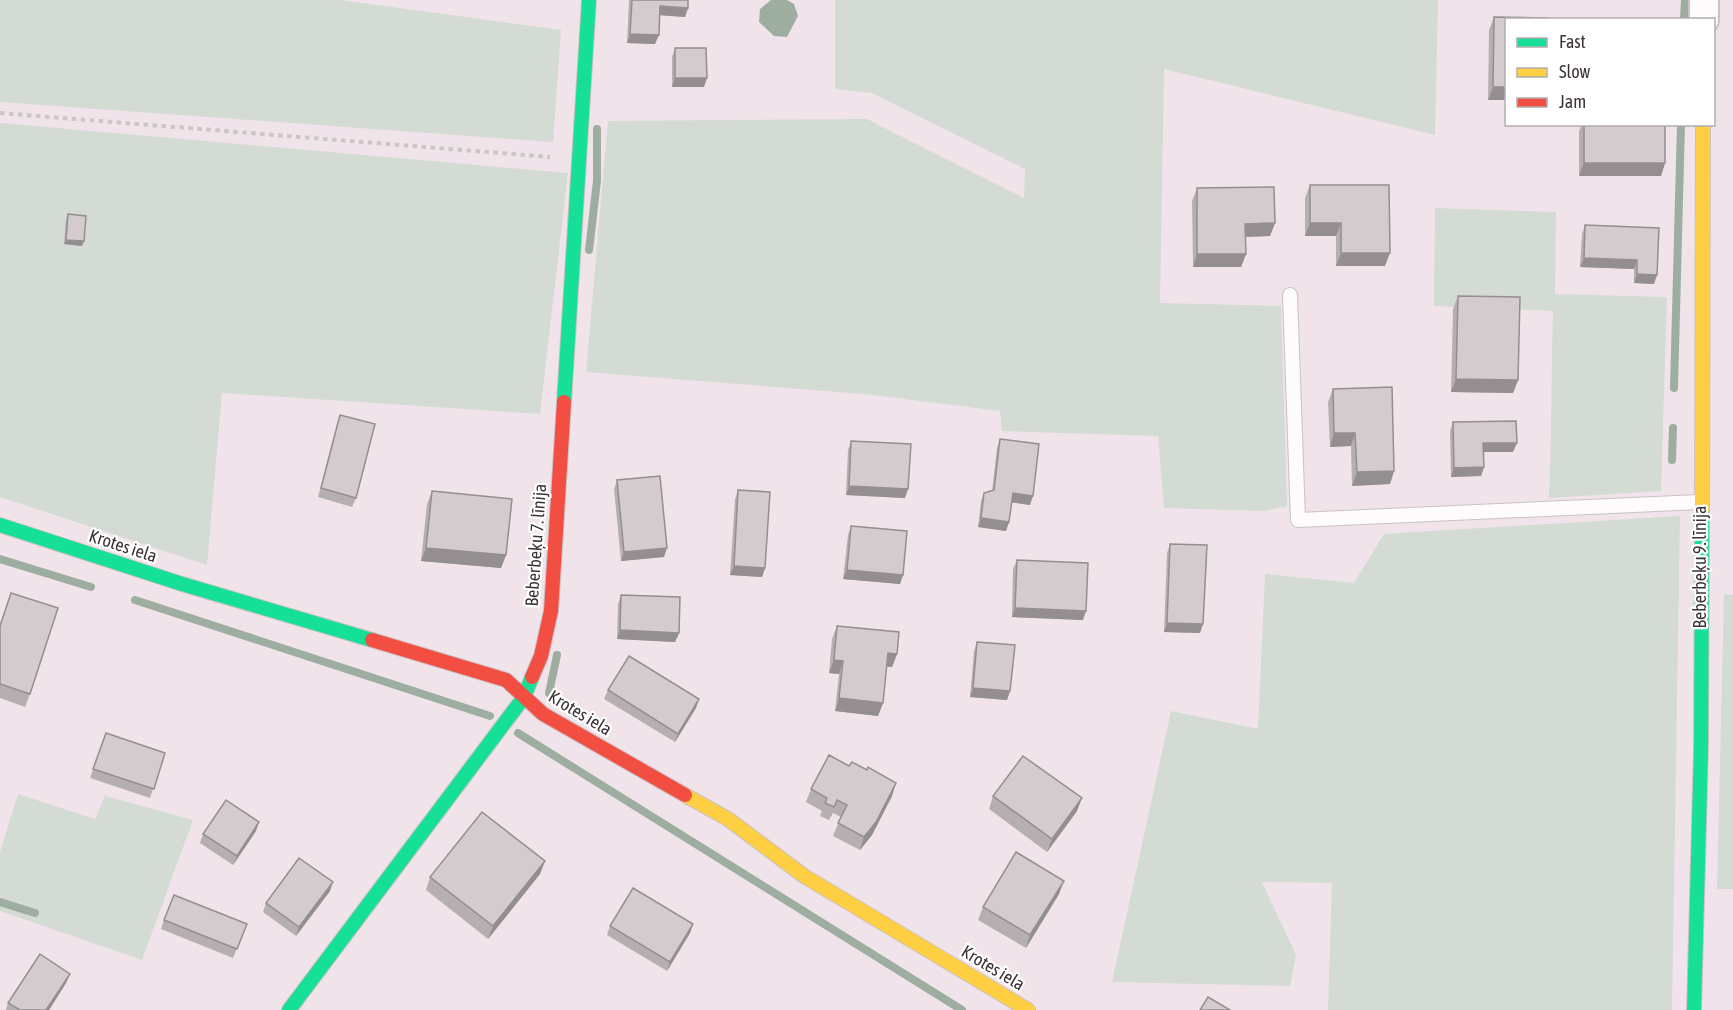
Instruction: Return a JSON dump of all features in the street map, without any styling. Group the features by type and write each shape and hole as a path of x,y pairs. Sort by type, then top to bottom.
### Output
{"street":[{"name":"Beberbeķu 7. līnija","path":"289,1010 524,697 541,657 551,611 588,0"},
{"path":"1704,0 1704,18"},
{"name":"Beberbeķu 9. līnija","path":"1694,1010 1701,748 1703,126"},
{"name":"Krotes iela","path":"0,525 182,584 506,680 543,714 728,819 804,876 1028,1010"}],"lane":[{"path":"1290,295 1298,520 1700,502"}],"path":[{"path":"0,113 579,159"}],"shaded area":[{"path":"0,0 340,0 561,30 553,142 0,102"},
{"path":"771,0 787,0 794,4 798,16 787,37 774,36 759,22 760,9"},
{"path":"835,0 1438,0 1435,135 1164,69 1160,303 1281,306 1287,506 1265,511 1164,508 1158,436 1002,431 1000,411 864,394 586,372 608,121 867,119 1024,198 1025,169 872,93 835,89"},
{"path":"0,123 568,173 540,414 222,393 207,565 0,497"},
{"path":"1435,208 1556,212 1555,294 1667,297 1661,491 1549,498 1553,311 1434,306"},
{"path":"1680,516 1672,1010 1328,1010 1332,883 1262,882 1296,955 1290,986 1112,982 1171,711 1258,729 1265,574 1354,583 1384,534"},
{"path":"1724,594 1733,595 1733,889 1717,889"},
{"path":"18,794 95,819 105,796 193,820 142,960 0,911 0,852"}],"building":[{"path":"632,0 688,0 688,8 660,6 659,35 630,34"},
{"path":"1494,17 1548,18 1505,18 1505,87 1493,87"},
{"path":"675,48 706,48 707,78 675,78"},
{"path":"1584,126 1665,126 1665,163 1584,163"},
{"path":"1310,185 1389,185 1390,253 1341,253 1341,223 1310,223"},
{"path":"1274,187 1275,223 1245,224 1246,254 1197,254 1197,188"},
{"path":"68,214 86,216 84,241 66,240"},
{"path":"1585,225 1659,228 1657,275 1637,274 1637,260 1584,258"},
{"path":"1458,296 1520,297 1518,380 1456,379"},
{"path":"1392,387 1394,471 1357,472 1355,433 1334,433 1333,389"},
{"path":"340,415 375,424 356,498 321,488"},
{"path":"1516,421 1517,443 1483,443 1484,467 1454,468 1453,422"},
{"path":"1000,439 1039,444 1033,496 1013,493 1009,522 981,518 984,493 994,490"},
{"path":"851,441 911,444 908,489 849,486"},
{"path":"660,476 667,548 624,552 617,480"},
{"path":"738,490 770,492 765,568 734,566"},
{"path":"432,491 512,499 506,555 426,548"},
{"path":"851,526 907,531 903,575 847,570"},
{"path":"1170,544 1207,545 1203,624 1167,623"},
{"path":"1017,560 1088,563 1086,611 1015,608"},
{"path":"11,593 58,608 30,694 0,684 0,626"},
{"path":"621,595 680,597 679,633 620,630"},
{"path":"837,626 899,632 897,654 888,653 883,703 839,698 843,661 834,660"},
{"path":"977,642 1015,645 1010,691 973,688"},
{"path":"629,656 699,699 678,734 608,690"},
{"path":"106,733 165,753 154,789 93,769"},
{"path":"829,755 849,766 852,762 867,770 868,767 896,783 876,822 864,837 838,823 847,805 837,800 834,807 825,803 827,798 811,789"},
{"path":"1023,756 1082,798 1052,839 993,796"},
{"path":"226,800 259,822 237,856 203,834"},
{"path":"482,812 545,861 493,926 430,877"},
{"path":"1016,852 1064,881 1030,935 983,907"},
{"path":"299,858 333,882 299,927 266,903"},
{"path":"633,888 693,924 670,962 610,926"},
{"path":"174,895 247,924 237,949 164,920"},
{"path":"40,954 70,974 46,1010 20,1010 8,1003"},
{"path":"1208,997 1230,1010 1200,1010"}],"waterway":[{"path":"1684,18 1685,0"},
{"path":"1674,388 1681,126"},
{"path":"589,250 597,181 597,129"},
{"path":"1672,460 1673,428"},
{"path":"0,559 91,587"},
{"path":"135,600 490,716"},
{"path":"549,693 557,655"},
{"path":"518,733 962,1010"},
{"path":"0,902 35,913"}],"traffic: fast":[{"path":"564,402 589,0"},
{"path":"1694,1010 1701,748 1702,510"},
{"path":"0,525 182,584 372,640"},
{"path":"289,1010 524,697 532,677"}],"traffic: slow":[{"path":"1702,510 1703,126"},
{"path":"685,795 728,819 804,876 1028,1010"}],"traffic: jam":[{"path":"532,677 541,656 551,611 564,402"},
{"path":"372,640 506,680 543,714 685,795"}]}
